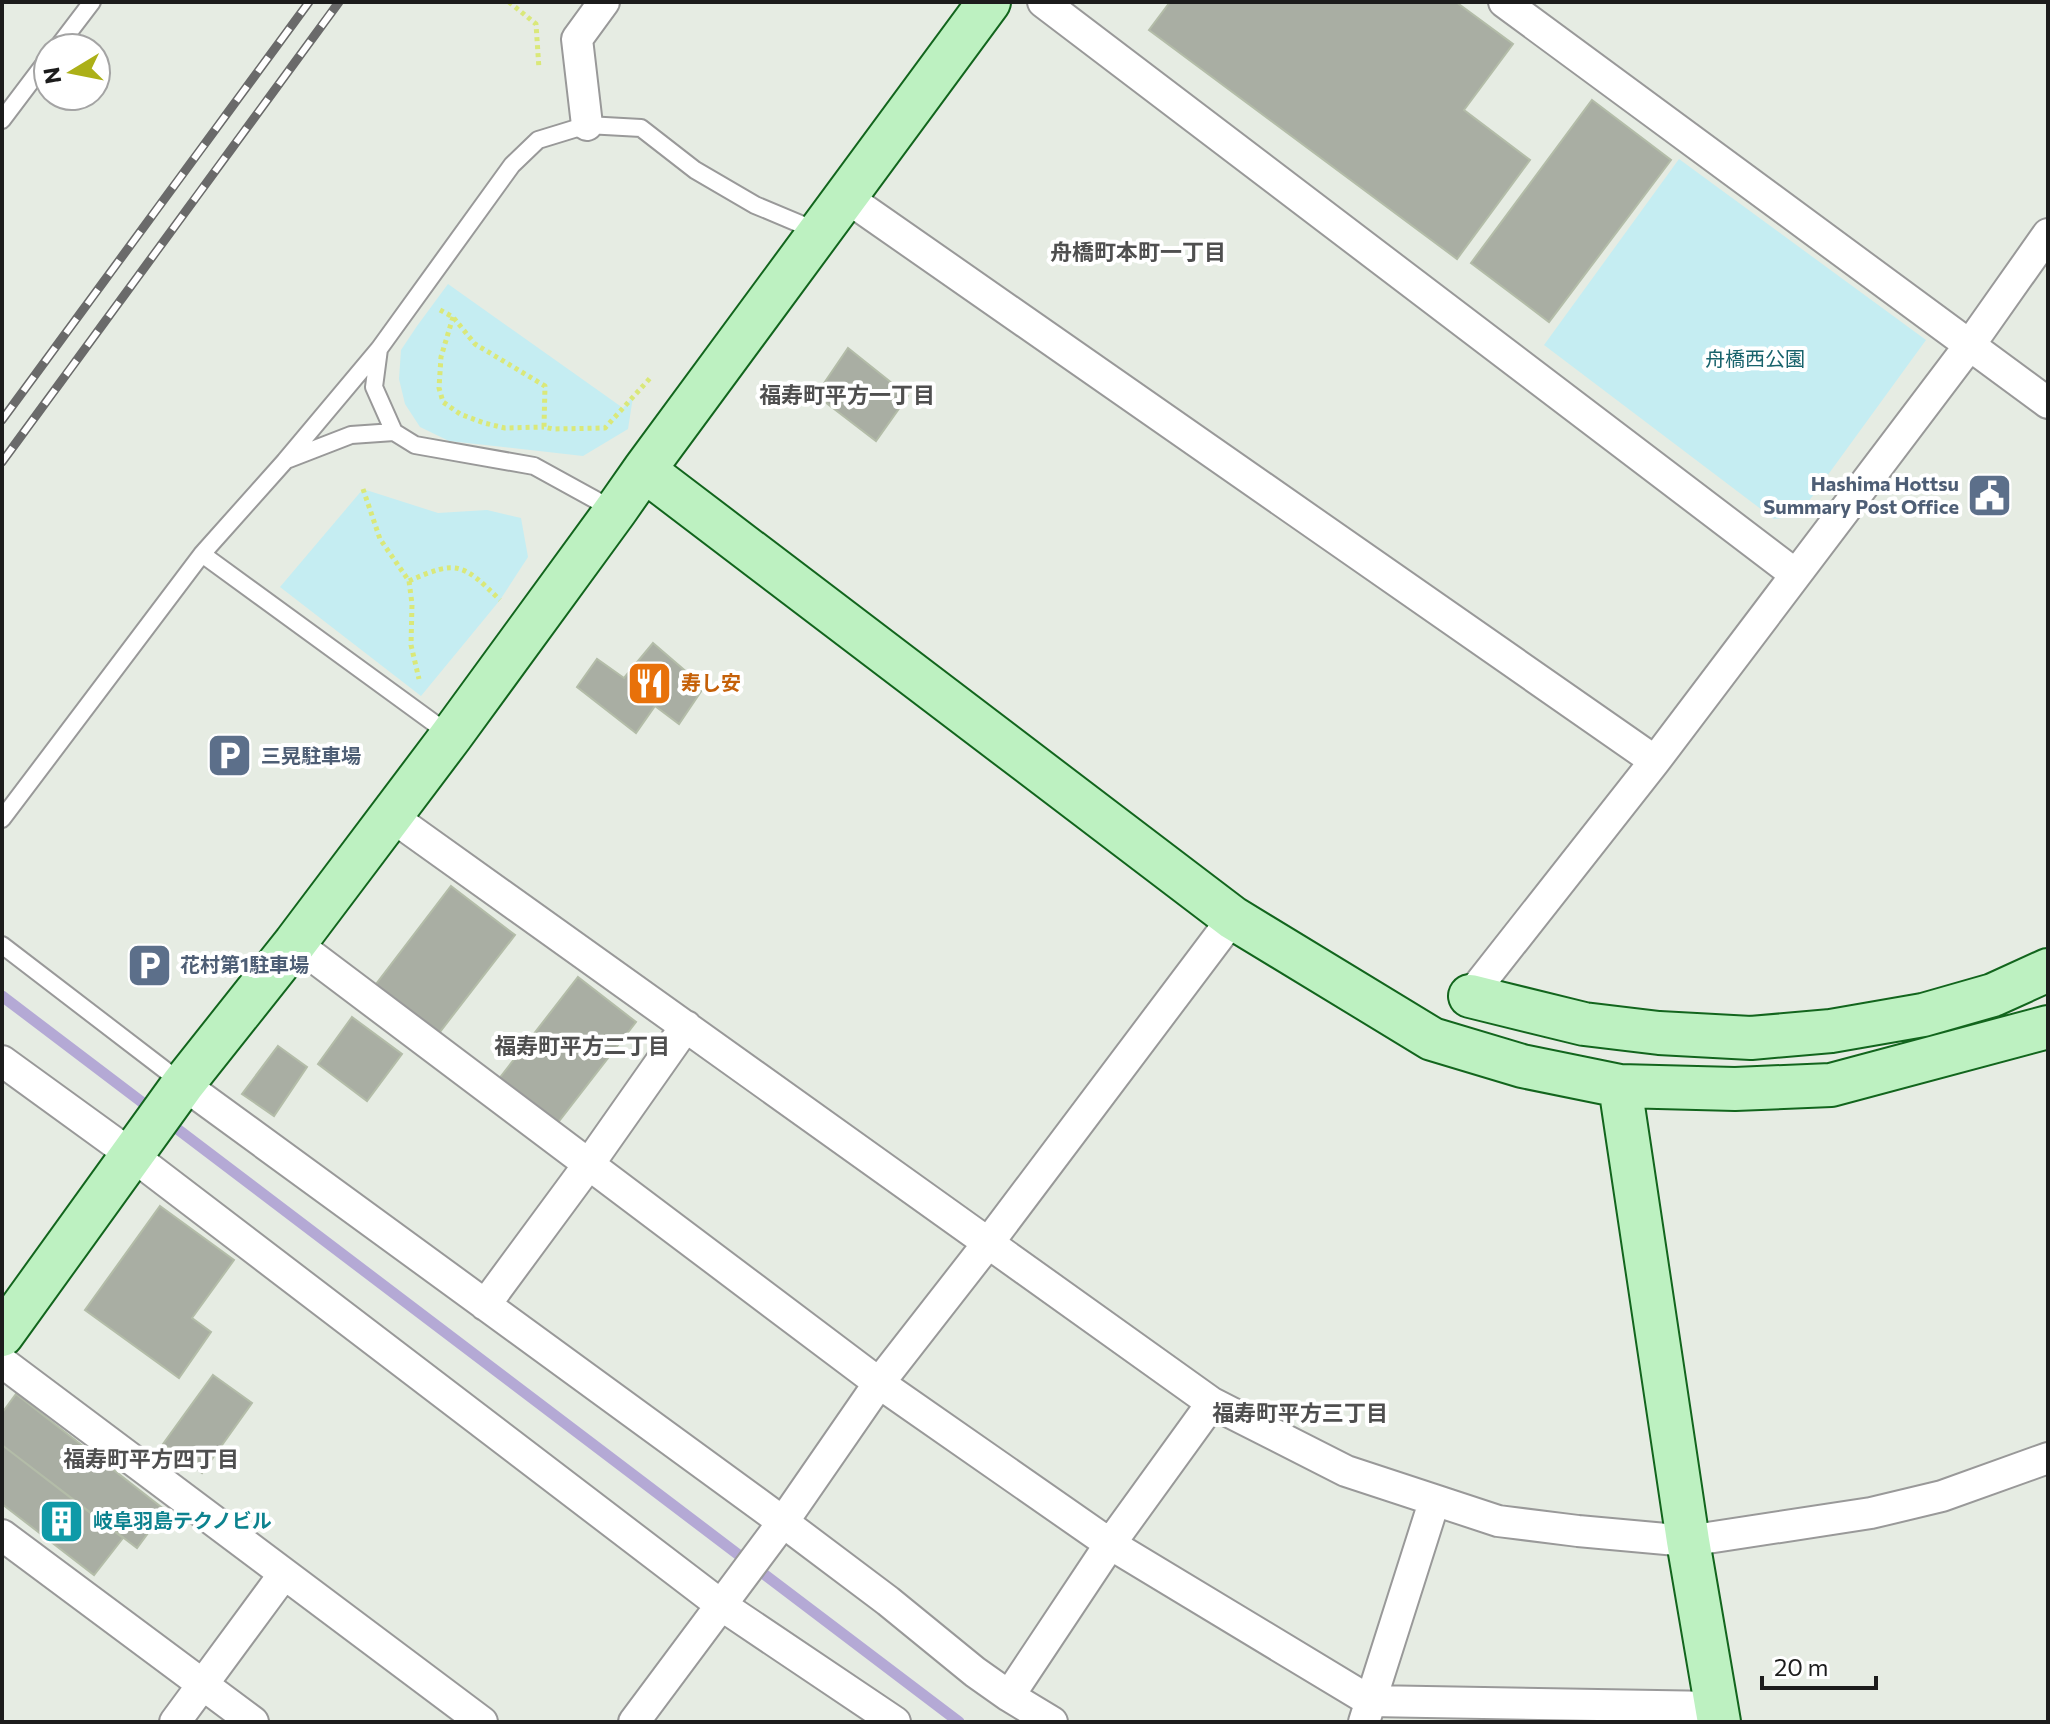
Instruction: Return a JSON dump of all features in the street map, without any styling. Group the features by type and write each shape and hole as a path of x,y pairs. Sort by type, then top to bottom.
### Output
{"street":[{"path":"587,125 577,39 604,2"},
{"path":"2,1335 179,1090 295,943 451,736 989,2"},
{"path":"1043,2 1795,574"},
{"path":"1504,2 2048,403"},
{"path":"846,197 1655,761"},
{"path":"2048,234 1969,346 1655,761 1470,996 1584,1024 1659,1033 1751,1038 1831,1031 1923,1015 1993,995 2048,970"},
{"path":"644,470 1233,918 1432,1039 1522,1066 1620,1086 1735,1089 1831,1085 2048,1027"},
{"path":"391,816 1212,1403 1346,1471 1498,1521 1688,1541 1871,1513 1942,1496 2048,1458"},
{"path":"634,1722 777,1530 879,1383 1233,918"},
{"path":"295,943 879,1383 1110,1544 1367,1711 1717,1715 1620,1086"},
{"path":"485,1305 686,1026"},
{"path":"2,1061 141,1144 895,1722"},
{"path":"179,1090 485,1305 777,1530 888,1601 975,1672 1052,1722"},
{"path":"2,1362 482,1722"},
{"path":"1009,1696 1110,1544 1212,1403"},
{"path":"1367,1711 1434,1502"},
{"path":"2,1535 253,1722"},
{"path":"175,1722 284,1574"}],"lane":[{"path":"69,32 92,2"},
{"path":"2,120 32,80"},
{"path":"2,819 202,554 379,349 512,165 538,140 587,125 641,128 695,170 755,205 819,231"},
{"path":"379,349 374,387 394,432 415,445 534,466 616,510"},
{"path":"285,461 351,435 394,432"},
{"path":"202,554 451,736"},
{"path":"2,945 179,1090"}],"path":[{"path":"509,2 536,24 539,69"},
{"path":"433,305 453,317 475,344 545,386 544,427"},
{"path":"453,317 441,357 439,388 443,402 460,414 484,423 505,428 605,428 652,376"},
{"path":"363,489 380,539 409,581 411,645 421,689"},
{"path":"409,581 436,569 457,567 474,575 500,600"}],"green space":[{"name":"舟橋西公園","path":"1679,159 1926,340 1798,516 1774,519 1544,345"},
{"path":"448,284 623,408 633,397 628,429 583,456 449,441 420,427 405,404 399,379 401,350"},
{"path":"363,489 438,513 487,510 521,518 528,557 500,600 421,696 280,587"}],"building":[{"path":"1170,2 1456,2 1513,44 1464,110 1530,160 1457,259 1149,30"},
{"path":"1592,100 1671,160 1549,322 1471,263"},
{"path":"848,348 908,396 876,441 816,395"},
{"path":"653,643 704,687 679,724 655,706 636,733 577,687 597,659 624,678"},
{"path":"451,886 515,935 436,1037 373,988"},
{"path":"578,977 636,1022 556,1125 498,1080"},
{"path":"352,1017 402,1054 367,1101 318,1064"},
{"path":"278,1046 307,1067 274,1116 242,1094"},
{"path":"160,1206 234,1260 192,1318 211,1332 179,1378 85,1310"},
{"path":"213,1375 252,1403 202,1473 163,1444"},
{"path":"16,1394 165,1510 137,1548 2,1445 2,1413"},
{"name":"岐阜羽島テクノビル","path":"2,1445 123,1538 94,1575 2,1504"}],"waterway":[{"path":"2,996 959,1722"}],"railway":[{"path":"2,420 309,2"},
{"path":"2,462 339,2"}],"place":[{"name":"Hashima Hottsu Summary Post Office","path":"1990,495"},
{"name":"寿し安","path":"650,683"},
{"name":"三晃駐車場","path":"230,756"},
{"name":"花村第1駐車場","path":"149,965"},
{"name":"岐阜羽島テクノビル","path":"62,1521"}],"district":[{"name":"舟橋町本町一丁目","path":"1138,252"},
{"name":"福寿町平方一丁目","path":"847,395"},
{"name":"福寿町平方二丁目","path":"582,1046"},
{"name":"福寿町平方三丁目","path":"1300,1413"},
{"name":"福寿町平方四丁目","path":"151,1459"}]}
